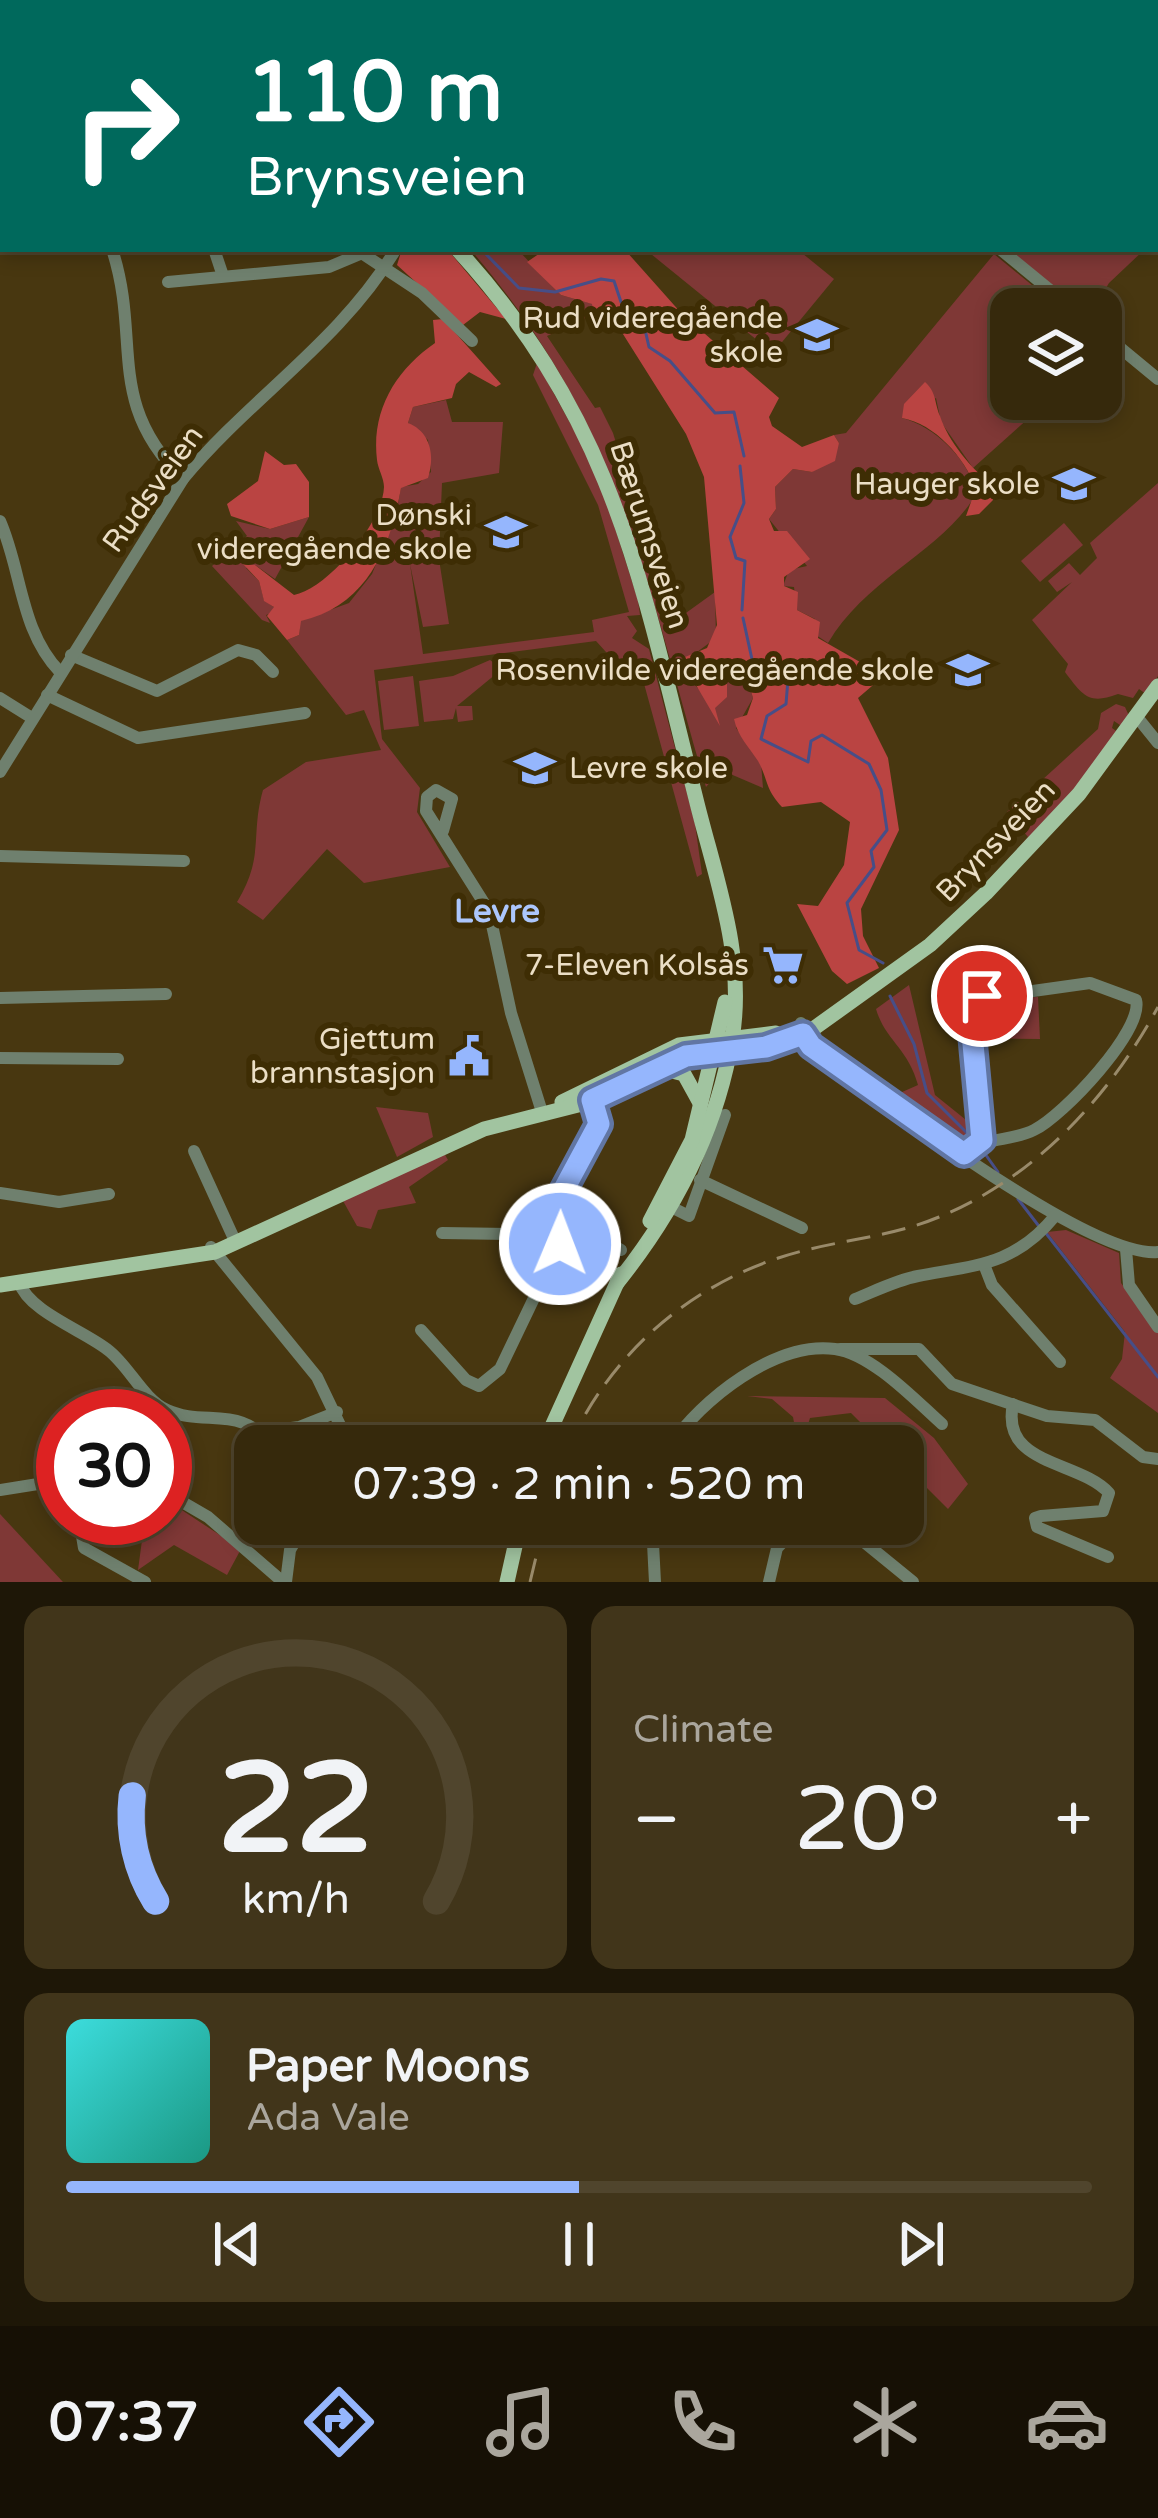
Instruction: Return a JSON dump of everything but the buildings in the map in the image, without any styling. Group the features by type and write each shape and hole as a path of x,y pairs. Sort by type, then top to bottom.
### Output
{"main road":[{"name":"Bærumsveien","path":"460,252 546,361 605,471 637,565 733,955 724,1045 703,1138 617,1283 551,1425"},
{"name":"Brynsveien","path":"0,1285 212,1249 445,1144 724,1045 806,1029 930,945 977,902 1048,830 1158,686"},
{"name":"Bærumsveien","path":"665,1205 724,1045"},
{"name":"Brynsveien","path":"590,1095 668,1049 724,1045"},
{"path":"657,1067 684,1074 701,1105"},
{"path":"508,1582 516,1545"}],"street":[{"path":"113,252 124,292 127,378 134,410 149,440 183,479"},
{"path":"215,252 222,273"},
{"path":"167,281 328,267 356,252"},
{"path":"1004,252 1047,288"},
{"path":"392,256 472,341"},
{"name":"Rudsveien","path":"0,772 183,479 211,445 312,356 392,256"},
{"path":"1122,349 1158,379"},
{"path":"0,521 14,556 20,599 60,672"},
{"path":"70,656 157,691 238,650 256,656 273,672"},
{"path":"46,695 138,738 305,713"},
{"path":"0,698 32,718"},
{"path":"1137,718 1158,743"},
{"path":"443,831 489,911 511,1013 542,1112"},
{"path":"0,856 184,861"},
{"path":"964,1154 982,1140 1026,1133 1063,1109 1135,1019 1136,1000 1090,983 976,999 970,1012 982,1140"},
{"path":"0,998 166,994"},
{"path":"806,1029 835,1063 1055,1216 1126,1249 1158,1252"},
{"path":"0,1058 118,1059"},
{"path":"422,1330 466,1380 479,1386 489,1382 565,1226 557,1202 599,1124 590,1095"},
{"name":"Bærumsveien","path":"665,1205 689,1216 725,1115"},
{"path":"194,1150 234,1240"},
{"path":"700,1180 802,1228"},
{"path":"0,1193 59,1202 109,1194"},
{"path":"855,1299 918,1276 985,1267 1035,1237 1055,1216"},
{"path":"565,1226 580,1226 621,1250"},
{"path":"442,1233 509,1234 549,1267"},
{"path":"212,1249 301,1355 342,1425"},
{"path":"1126,1249 1129,1285 1158,1327"},
{"path":"985,1267 992,1285 1060,1362"},
{"path":"19,1282 31,1300 109,1350 167,1410 221,1415 245,1425"},
{"path":"689,1425 711,1401 745,1377 801,1352 914,1347 952,1384 1047,1416 1096,1420 1143,1456 1158,1459"},
{"path":"839,1349 908,1393 942,1424"},
{"path":"1013,1404 1011,1427 1025,1449 1109,1493 1110,1505 1103,1511 1041,1516 1035,1518 1037,1527 1108,1558"},
{"path":"301,1425 337,1412"},
{"path":"0,1490 36,1484"},
{"path":"192,1508 284,1582 293,1545"},
{"path":"84,1545 145,1582"},
{"path":"653,1545 655,1582"},
{"path":"770,1582 780,1545"},
{"path":"868,1545 913,1582"}],"shaded area":[{"path":"401,252 450,252 506,319 480,312 463,325 397,265"},
{"path":"472,252 520,252 561,295 593,304 594,314 547,336 595,408 600,407 613,433 672,623 715,592 716,638 697,652 695,685 715,707 727,678 747,678 753,698 736,728 761,763 763,788 721,770 706,787 621,504 594,440 521,313"},
{"path":"542,252 627,252 682,314 779,398 769,417 772,426 802,447 834,435 839,443 835,461 812,472 793,469 775,487 776,509 769,519 774,531 787,531 810,559 784,577 784,586 798,592 797,610 820,622 818,638 867,666 879,680 858,698 888,758 899,830 861,909 863,936 879,968 847,984 832,971 797,904 818,906 844,865 850,822 821,802 782,807 776,801 734,719 747,715 753,698 747,678 727,678 727,697 715,708 720,726 696,685 685,681 685,657 707,648 717,625 704,477 686,434 616,323 594,314 592,304 561,295 527,262"},
{"path":"801,252 834,279 773,353 651,254"},
{"path":"1011,252 1142,252 1106,288 1054,288"},
{"path":"994,254 1035,288 990,288 990,420 1027,420 973,468 941,422 936,398 902,418 926,428 949,446 976,494 945,532 863,600 828,643 816,635 815,619 797,610 794,587 783,586 789,570 807,566 769,519 776,509 775,487 793,469 812,472 839,443 834,435 846,433"},
{"path":"443,319 501,384 496,387 469,372 456,384 452,398 413,407 408,423 422,432 429,446 428,478 401,488 382,553 358,589 324,614 301,621 299,635 287,640 267,616 274,607 264,601 259,581 243,564 255,565 294,595 322,581 351,552 381,502 384,484 376,442 382,408 398,379 435,343 433,320"},
{"path":"537,363 597,472 638,600 640,615 627,616 637,631 632,638 649,649 695,824 702,874 697,877 640,669 606,652 596,641 374,670 382,739 420,788 417,812 450,867 364,883 327,849 263,920 237,902 251,872 263,790 306,762 381,750 364,710 346,715 287,640 299,635 300,621 349,603 372,574 396,515 401,487 418,484 431,472 428,440 408,423 413,407 446,400 452,422 503,422 499,473 442,483 439,556 426,560 439,559 449,624 423,627 410,564 423,654 594,632 592,620 629,612 598,505 533,375"},
{"path":"925,382 955,445 993,485 993,500 979,514 966,516 976,488 956,454 926,427 902,418 904,404"},
{"path":"265,451 284,465 296,464 309,482 309,517 270,529 231,516 227,504 258,481"},
{"path":"1158,483 1158,676 1146,694 1139,689 1133,698 1118,694 1093,698 1071,680 1065,672 1068,664 1032,620 1072,582 1057,592 1048,581 1069,563 1080,575 1097,558 1090,543"},
{"path":"309,517 275,579 255,565 246,568 276,612 266,615 270,623 262,620 212,566 247,536 236,521 270,529"},
{"path":"1064,523 1083,545 1040,582 1021,561"},
{"path":"490,660 502,669 457,706 472,706 473,720 458,722 456,708 453,719 424,722 419,681 453,676"},
{"path":"413,676 419,726 384,730 378,681"},
{"path":"1116,704 1125,707 1130,718 1123,727 1114,721 1112,728 1119,733 1082,782 985,885 1028,837 1007,812 1098,729 1101,713"},
{"path":"909,985 935,1095 976,1128 962,1143 893,1096 918,1085 876,1009"},
{"path":"1038,997 1040,1039 976,1038 974,1006 984,999"},
{"path":"376,1107 428,1113 433,1137 397,1157"},
{"path":"444,1153 448,1160 409,1187 416,1203 378,1210 371,1229 357,1226 342,1199"},
{"path":"1066,1230 1119,1253 1121,1283 1158,1332 1158,1413 1110,1378 1122,1359 1125,1332 1047,1232"},
{"path":"747,1396 885,1398 918,1425 863,1425 851,1413 810,1418 808,1425 794,1425 793,1417 772,1399"},
{"path":"924,1430 968,1484 948,1509 924,1485"},
{"path":"0,1514 63,1582 0,1582"},
{"path":"192,1517 241,1549 227,1575 174,1545 192,1545"},
{"path":"141,1545 174,1545 138,1570"}],"waterway":[{"path":"484,252 519,288 555,292 601,279 614,281 621,302 641,312 649,347 670,361 715,413 734,412 744,456"},
{"path":"740,466 744,503 730,537 736,558 745,561 742,610"},
{"path":"743,618 753,664 788,679 786,704 767,716 761,739 808,762 811,741 822,735 869,764 881,790 887,830 871,851 874,867 847,903 859,950 883,963"},
{"path":"890,996 914,1044 927,1093 977,1143"},
{"path":"983,1151 998,1172"},
{"path":"1018,1199 1038,1225"},
{"path":"1045,1232 1158,1377"}],"railway":[{"path":"580,1425 610,1377 636,1347 696,1297 767,1262 939,1217 1007,1180 1038,1157 1092,1103 1158,1007"},
{"path":"530,1582 539,1545"}],"place":[{"name":"Rud videregående skole","path":"817,335"},
{"name":"Hauger skole","path":"1074,484"},
{"name":"Dønski videregående skole","path":"506,532"},
{"name":"Rosenvilde videregående skole","path":"968,670"},
{"name":"Levre skole","path":"535,768"},
{"name":"7-Eleven Kolsås","path":"783,965"},
{"name":"Gjettum brannstasjon","path":"469,1056"}],"district":[{"name":"Levre","path":"497,911"}],"route":[{"path":"560,1244 565,1226 557,1202 599,1124 592,1100 686,1056 766,1047 803,1034 811,1046 964,1154 982,1140 970,1012 982,996"}]}
